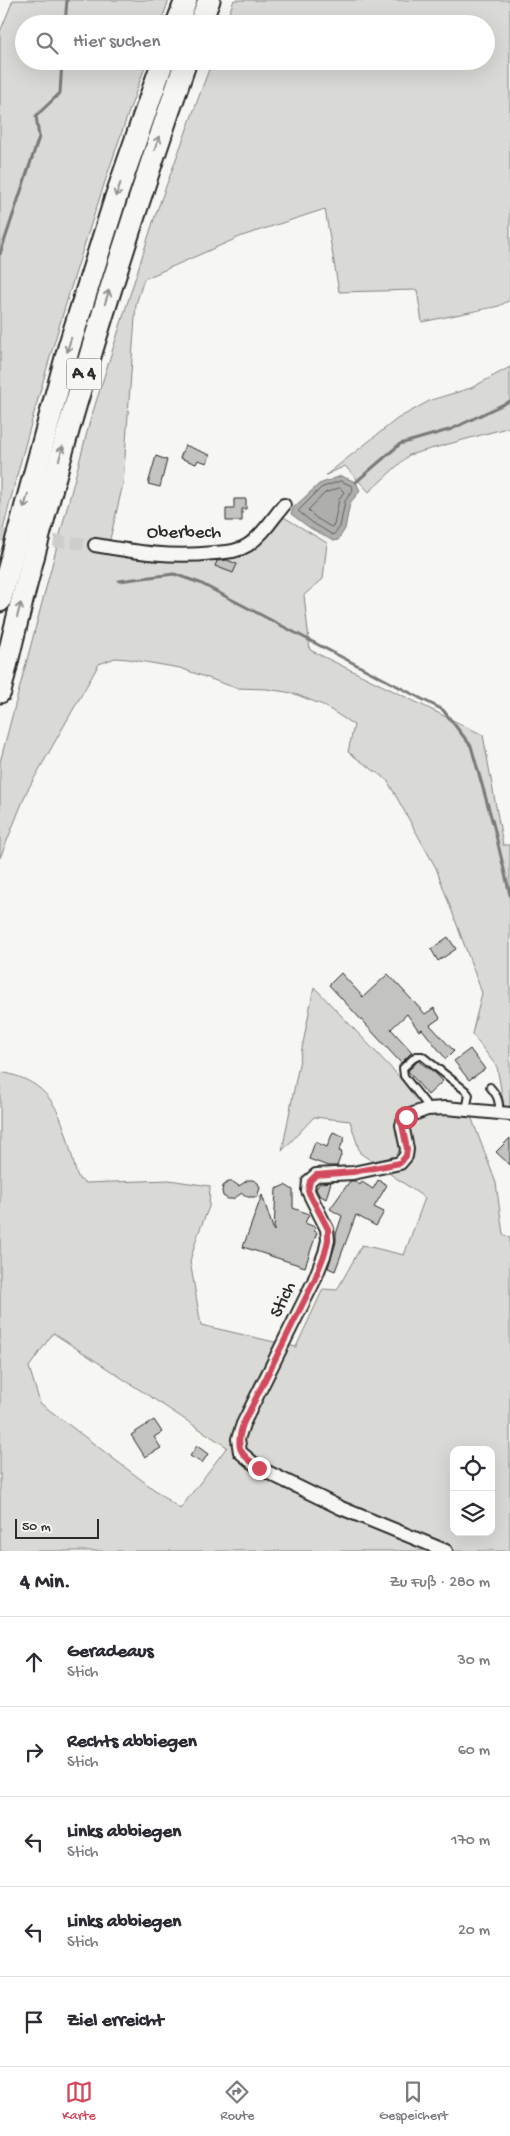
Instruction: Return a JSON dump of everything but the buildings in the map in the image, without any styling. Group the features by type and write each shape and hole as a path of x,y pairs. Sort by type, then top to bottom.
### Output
{"highway":[{"path":"180,15 186,0"},
{"path":"203,15 209,0"},
{"name":"A 4","path":"0,601 69,347 116,197 160,70"},
{"name":"A 4","path":"0,692 40,530 90,353 136,204 183,70"}],"street":[{"name":"Oberbech","path":"95,544 168,555 192,556 237,551 256,539 284,505"},
{"name":"Stich","path":"446,1551 341,1508 259,1468 240,1452 238,1439 243,1424 314,1281 325,1253 328,1229 308,1191 310,1181 316,1175 353,1172 400,1163 406,1156 407,1149 402,1125 406,1117 430,1109 446,1108 506,1114"}],"lane":[{"path":"430,1109 404,1076 403,1068 416,1056 422,1056 466,1091 469,1095 466,1110"},
{"path":"490,1086 497,1095 506,1114"}],"shaded area":[{"path":"13,0 169,0 163,15 15,15 15,70 144,70 86,239 32,419 0,541 0,32"},
{"path":"234,0 510,0 510,300 499,306 422,322 417,290 339,292 325,209 242,236 144,279 136,304 123,484 107,552 238,555 282,516 327,543 323,579 304,595 310,650 483,735 503,845 510,845 510,1111 504,1106 497,1067 472,1034 482,993 436,868 387,780 348,752 354,725 323,705 292,693 267,689 236,688 180,668 115,658 99,664 27,791 0,858 0,762 90,421 154,219 209,70 495,70 495,15 228,15"},
{"path":"510,367 510,427 409,455 369,492 345,466 326,475 397,419 431,400 471,388"},
{"path":"314,987 395,1072 427,1109 469,1111 496,1183 503,1234 510,1238 510,1551 0,1551 0,1072 20,1077 35,1085 47,1095 62,1121 79,1179 86,1183 169,1180 210,1186 209,1207 190,1261 201,1325 296,1347 323,1289 337,1290 362,1245 404,1255 425,1198 360,1153 350,1121 314,1117 282,1151","holes":["53,1333 227,1447 180,1509 40,1403 29,1367"]}],"water":[{"path":"341,476 356,482 360,491 350,503 345,529 338,540 334,541 310,528 291,514 293,508 319,484"}],"waterway":[{"path":"66,15 67,0"},
{"path":"0,254 39,137 36,116 60,93 61,70"},
{"path":"356,482 400,444 452,429 510,401"},
{"path":"119,581 174,574 200,583 443,710 471,746 494,827 510,895"}],"tunnel":[{"path":"0,535 95,545"}],"route":[{"path":"259,1468 240,1452 238,1439 243,1424 314,1281 328,1240 328,1229 308,1191 310,1181 316,1175 340,1174 400,1163 406,1156 407,1149 402,1125 406,1117"}]}
